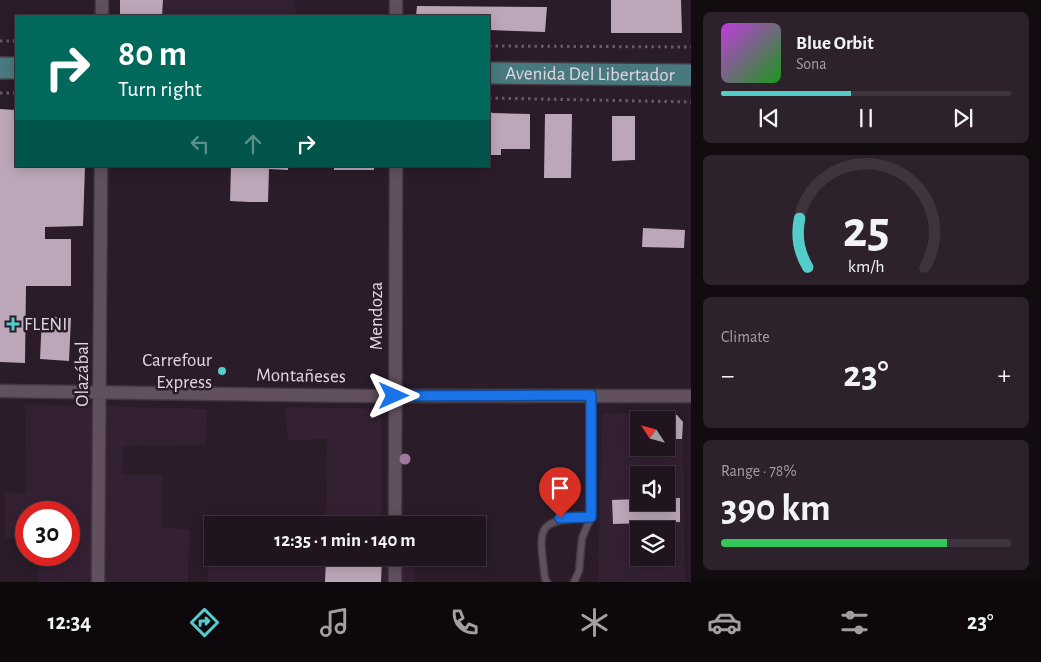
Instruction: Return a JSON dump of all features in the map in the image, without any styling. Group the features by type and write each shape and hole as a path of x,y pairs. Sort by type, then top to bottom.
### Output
{"main road":[{"path":"0,68 15,68"},
{"name":"Avenida Del Libertador","path":"490,73 691,75"}],"street":[{"path":"102,0 102,15"},
{"path":"396,0 396,15"},
{"name":"Olazábal","path":"98,582 101,392 101,167"},
{"name":"Mendoza","path":"395,516 396,167"},
{"name":"Montañeses","path":"0,391 394,396 691,396"},
{"path":"395,566 395,582"}],"lane":[{"path":"574,582 579,571 582,538 591,517 591,395"},
{"path":"547,582 544,579 542,535 549,522 560,518 591,517"}],"path":[{"path":"0,41 15,41"},
{"path":"490,46 691,47"},
{"path":"0,93 15,93"},
{"path":"490,98 691,102"}],"shaded area":[{"path":"163,0 295,0 296,15 162,15"},
{"path":"25,404 207,409 206,445 123,446 122,475 162,475 162,527 189,530 188,582 39,582 39,566 80,566 80,501 15,501 15,538 5,538 5,492 26,493"},
{"path":"285,407 381,409 382,516 326,516 327,439 288,440"},
{"path":"602,413 630,414 630,456 675,456 675,415 683,422 685,582 598,582"},
{"path":"208,566 416,566 415,582 208,582"}],"building":[{"path":"120,0 163,0 162,15 120,15"},
{"path":"611,0 681,0 682,33 611,33"},
{"path":"417,6 547,7 545,32 490,30 490,15 416,15"},
{"path":"0,109 15,110 15,167 85,167 83,226 45,227 45,239 71,239 71,286 26,286 25,363 0,362"},
{"path":"490,110 492,113 530,114 530,149 501,149 501,155 490,155"},
{"path":"545,114 572,114 571,178 544,178"},
{"path":"612,116 635,116 635,160 612,161"},
{"path":"231,167 288,167 288,170 269,169 268,202 230,201"},
{"path":"334,167 374,167 374,170 334,170"},
{"path":"643,228 685,230 684,248 642,247"},
{"path":"42,316 71,318 69,361 40,359"},
{"path":"675,415 683,422 682,439 675,439"},
{"path":"675,498 680,498 680,522 630,521 630,523 613,524 612,500 630,499 630,511 675,511"},
{"path":"326,566 382,566 381,582 325,582"}],"place":[{"name":"FLENI","path":"13,324"},
{"name":"Carrefour Express","path":"222,371"}],"route":[{"path":"394,396 591,395 591,517 560,518"}]}
